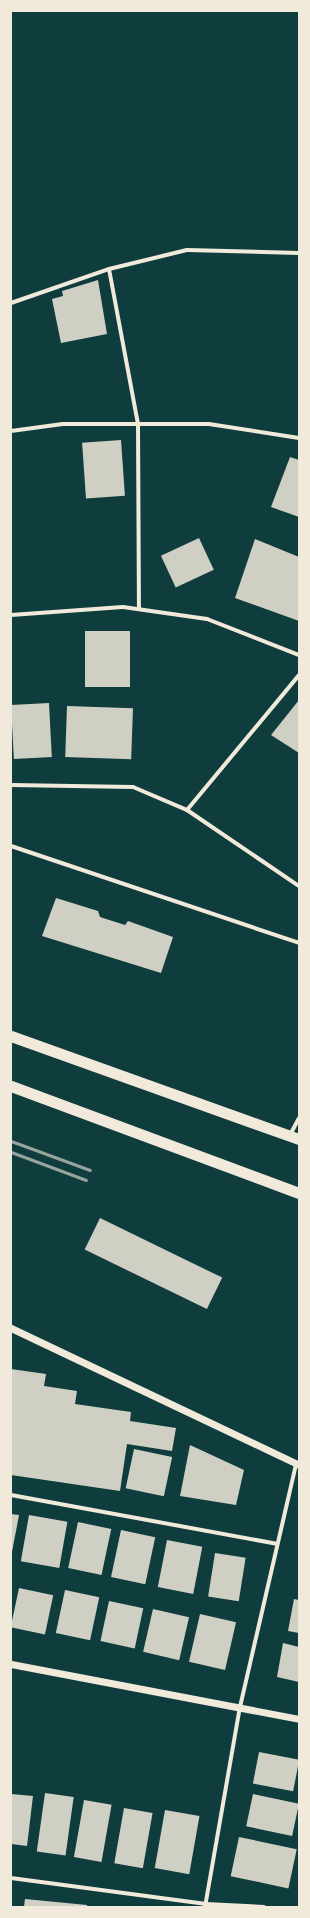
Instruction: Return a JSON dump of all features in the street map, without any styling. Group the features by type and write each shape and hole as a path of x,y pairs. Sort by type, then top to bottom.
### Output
{"highway":[{"path":"11,1036 294,1137"},
{"path":"11,1086 299,1193"}],"street":[{"path":"11,303 109,269 187,250 299,253"},
{"path":"109,269 138,424 139,609"},
{"path":"11,431 63,424 209,424 299,438"},
{"path":"11,615 139,609 207,619 299,655"},
{"path":"187,810 299,675"},
{"path":"11,785 133,787 187,810 299,886"},
{"path":"11,846 299,943"},
{"path":"294,1137 299,1118"},
{"path":"11,1328 298,1465 277,1544 240,1707 205,1905"},
{"path":"11,1495 277,1544"},
{"path":"11,1664 299,1719"},
{"path":"11,1878 205,1905 264,1907"}],"building":[{"path":"98,280 107,334 61,343 52,299 63,296 62,291"},
{"path":"121,440 125,496 86,499 82,443"},
{"path":"290,457 299,460 299,517 271,507"},
{"path":"199,538 214,570 176,587 161,556"},
{"path":"255,539 299,557 299,621 235,598"},
{"path":"85,631 130,631 130,687 85,687"},
{"path":"299,700 299,753 271,735"},
{"path":"49,703 52,757 14,759 11,705"},
{"path":"67,706 133,708 131,759 65,757"},
{"path":"56,898 98,911 100,917 125,925 128,921 173,937 161,973 42,936"},
{"path":"100,1218 222,1278 207,1309 85,1249"},
{"path":"11,1369 46,1374 44,1386 77,1391 75,1404 131,1412 130,1421 176,1428 172,1451 127,1444 120,1491 11,1475"},
{"path":"190,1445 244,1470 236,1505 180,1496"},
{"path":"134,1449 172,1457 164,1496 126,1488"},
{"path":"11,1514 19,1515 12,1552 11,1552"},
{"path":"29,1515 67,1522 59,1568 21,1561"},
{"path":"78,1522 111,1529 101,1575 68,1568"},
{"path":"121,1530 155,1537 145,1584 111,1577"},
{"path":"167,1540 202,1547 193,1594 158,1587"},
{"path":"215,1553 246,1558 239,1601 208,1596"},
{"path":"19,1588 53,1595 45,1634 11,1627"},
{"path":"65,1590 99,1597 90,1640 56,1633"},
{"path":"294,1599 299,1600 299,1633 288,1631"},
{"path":"109,1601 143,1608 135,1648 100,1641"},
{"path":"153,1609 189,1617 179,1660 143,1652"},
{"path":"200,1614 236,1622 225,1670 189,1662"},
{"path":"283,1643 299,1647 299,1682 277,1677"},
{"path":"259,1752 299,1760 293,1791 253,1783"},
{"path":"45,1793 74,1797 66,1855 37,1851"},
{"path":"11,1794 33,1796 27,1846 11,1844"},
{"path":"253,1794 299,1804 292,1836 246,1826"},
{"path":"84,1800 112,1805 102,1862 74,1857"},
{"path":"124,1808 153,1813 143,1868 114,1863"},
{"path":"165,1810 199,1816 189,1874 155,1868"},
{"path":"239,1837 297,1849 288,1888 231,1876"},
{"path":"25,1899 87,1905 87,1907 24,1907"}],"railway":[{"path":"11,1141 90,1170"},
{"path":"11,1152 86,1180"}]}
